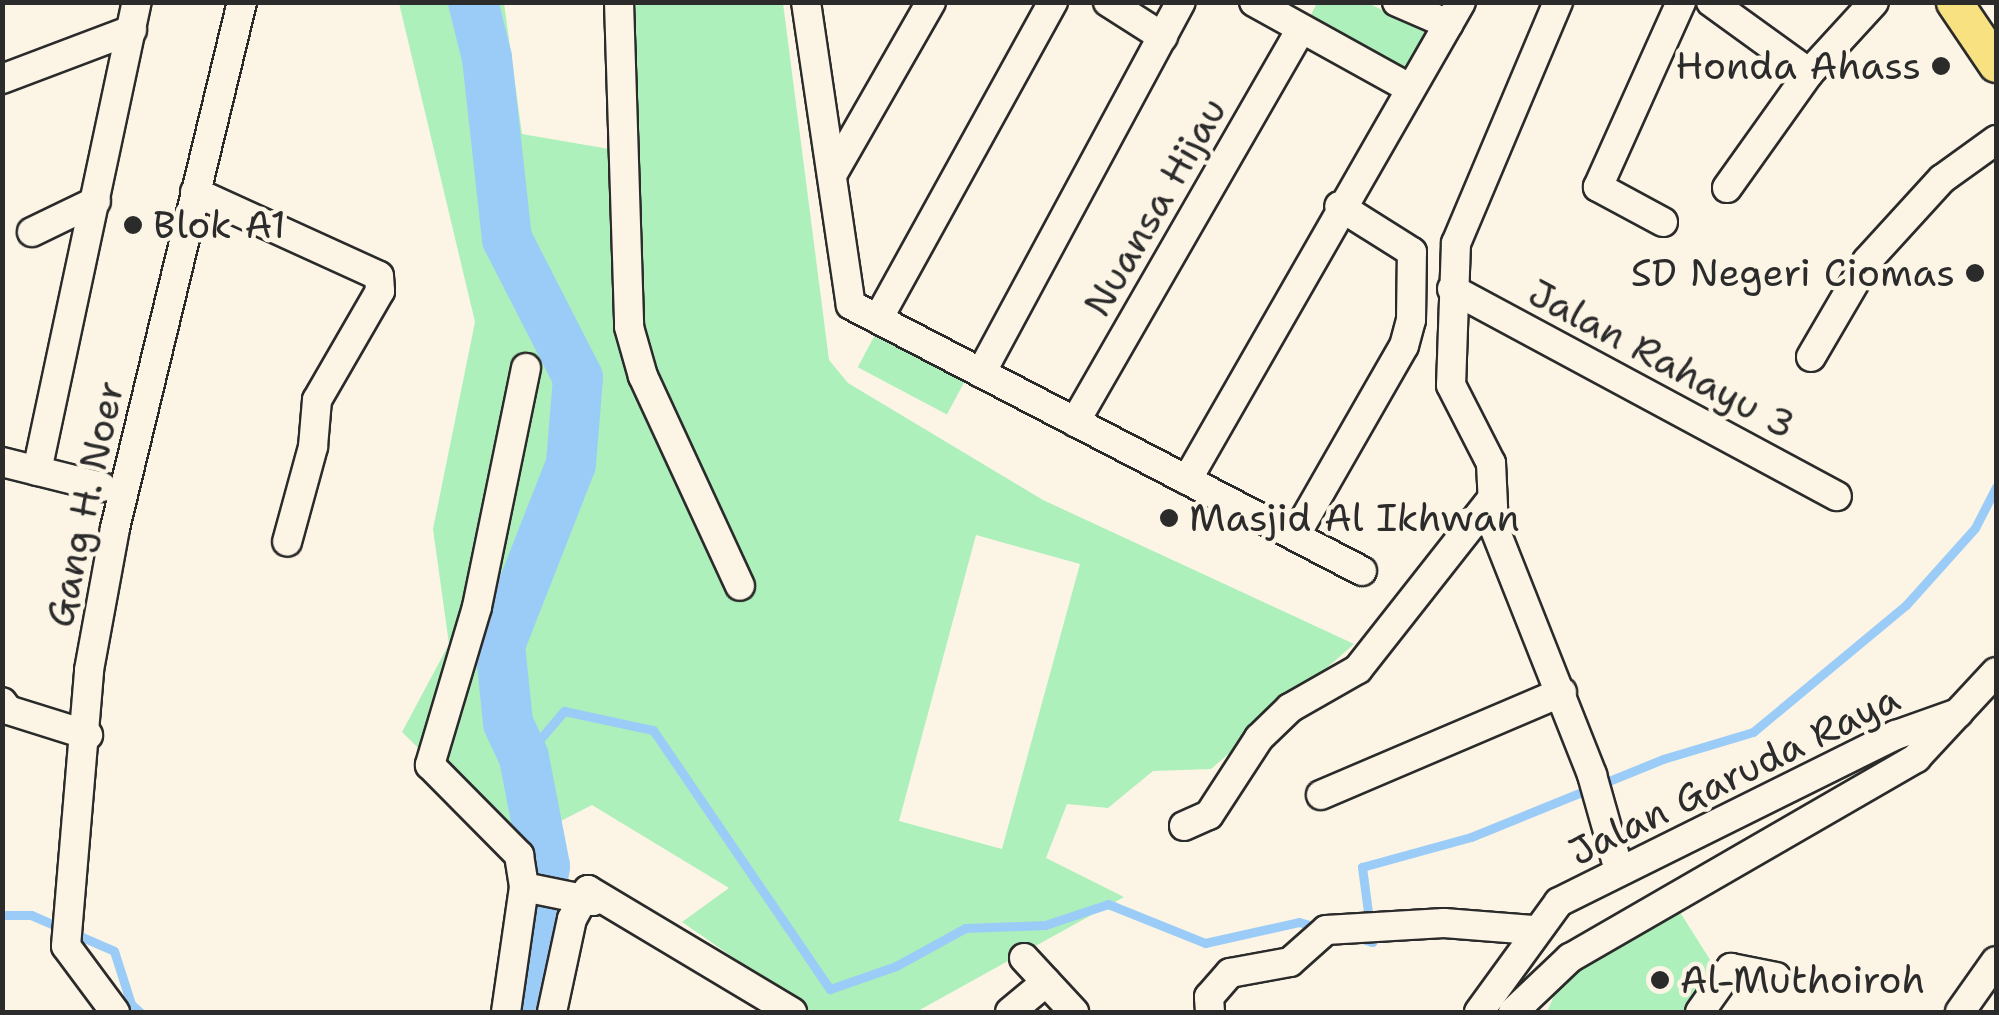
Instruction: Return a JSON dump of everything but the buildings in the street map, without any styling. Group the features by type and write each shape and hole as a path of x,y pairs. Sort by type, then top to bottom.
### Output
{"main road":[{"path":"1954,2 1996,64"}],"street":[{"name":"Gang H. Noer","path":"115,1012 66,946 73,912 70,876 88,735 98,604 242,2"},
{"path":"619,2 629,327 639,367 740,586"},
{"path":"806,2 852,305 1362,571"},
{"path":"832,175 932,2"},
{"path":"878,318 1054,2"},
{"path":"1108,2 1162,38"},
{"name":"Nuansa Hijau","path":"981,373 1181,2"},
{"path":"1254,2 1298,19 1409,88"},
{"path":"1187,480 1339,206 1455,14 1396,2"},
{"path":"1558,2 1456,242 1451,385 1487,453 1494,528 1562,692 1596,785 1618,867"},
{"path":"1663,222 1598,187 1681,2"},
{"path":"1711,2 1809,73"},
{"path":"1727,188 1809,73 1874,2"},
{"path":"2,78 134,16"},
{"path":"36,471 134,16"},
{"name":"Nuansa Hijau","path":"1075,422 1298,19"},
{"name":"Jalan Rahayu 3","path":"1811,357 1867,261 1942,179 1996,140"},
{"path":"195,192 379,276 380,292 317,400 313,447 286,542"},
{"path":"32,232 96,201"},
{"path":"1295,536 1404,346 1411,320 1412,252 1339,206"},
{"name":"Jalan Rahayu 3","path":"1452,289 1836,496"},
{"path":"506,1012 526,887 519,854 436,774 430,754 477,607 526,368"},
{"path":"2,462 102,487"},
{"path":"1184,826 1209,815 1259,738 1290,708 1358,669 1492,498"},
{"name":"Jalan Garuda Raya","path":"1513,1012 1570,958 1916,758 1996,672"},
{"path":"1321,795 1562,692"},
{"path":"2,702 8,710 88,735"},
{"name":"Jalan Garuda Raya","path":"1479,1012 1533,930 1558,902 1618,867 1896,735 1959,713"},
{"path":"526,887 578,891 792,1012"},
{"path":"556,1011 578,891"},
{"path":"1210,1012 1210,997 1230,973 1290,962 1326,930 1444,923 1533,930"},
{"path":"1024,958 1074,1012"},
{"path":"1960,1012 1996,961"},
{"path":"1700,1012 1730,968 1776,977"},
{"path":"1010,1012 1046,982"}],"green space":[{"path":"399,3 504,3 522,134 615,150 620,3 783,3 829,360 848,383 1043,500 1354,644 1211,769 1153,771 1108,808 1067,804 1046,858 1124,897 916,1012 812,1012 682,922 729,888 592,805 516,844 402,732 449,644 433,529 475,322","holes":["976,535 1080,564 1002,849 899,821"]},
{"path":"1317,3 1368,3 1430,34 1409,76 1306,24"},
{"path":"877,331 966,378 947,415 858,367"},
{"path":"1671,898 1714,966 1688,1012 1547,1012 1570,958"}],"waterway":[{"path":"473,2 487,58 507,239 578,378 571,464 500,645 508,723 524,758 545,866 523,1012"},
{"path":"1359,938 1372,942 1362,867 1471,837 1663,759 1753,732 1906,605 1975,528 1996,487"},
{"path":"524,758 564,711 653,730 830,989 896,966 965,928 1045,925 1108,904 1205,943 1299,922 1320,928"},
{"path":"2,915 31,915 114,951 131,1004 140,1012"}],"place":[{"name":"Honda Ahass","path":"1941,66"},
{"name":"Blok A1","path":"133,225"},
{"name":"SD Negeri Ciomas","path":"1975,273"},
{"name":"Masjid Al Ikhwan","path":"1169,518"},
{"name":"Al-Muthoiroh","path":"1660,980"}]}
